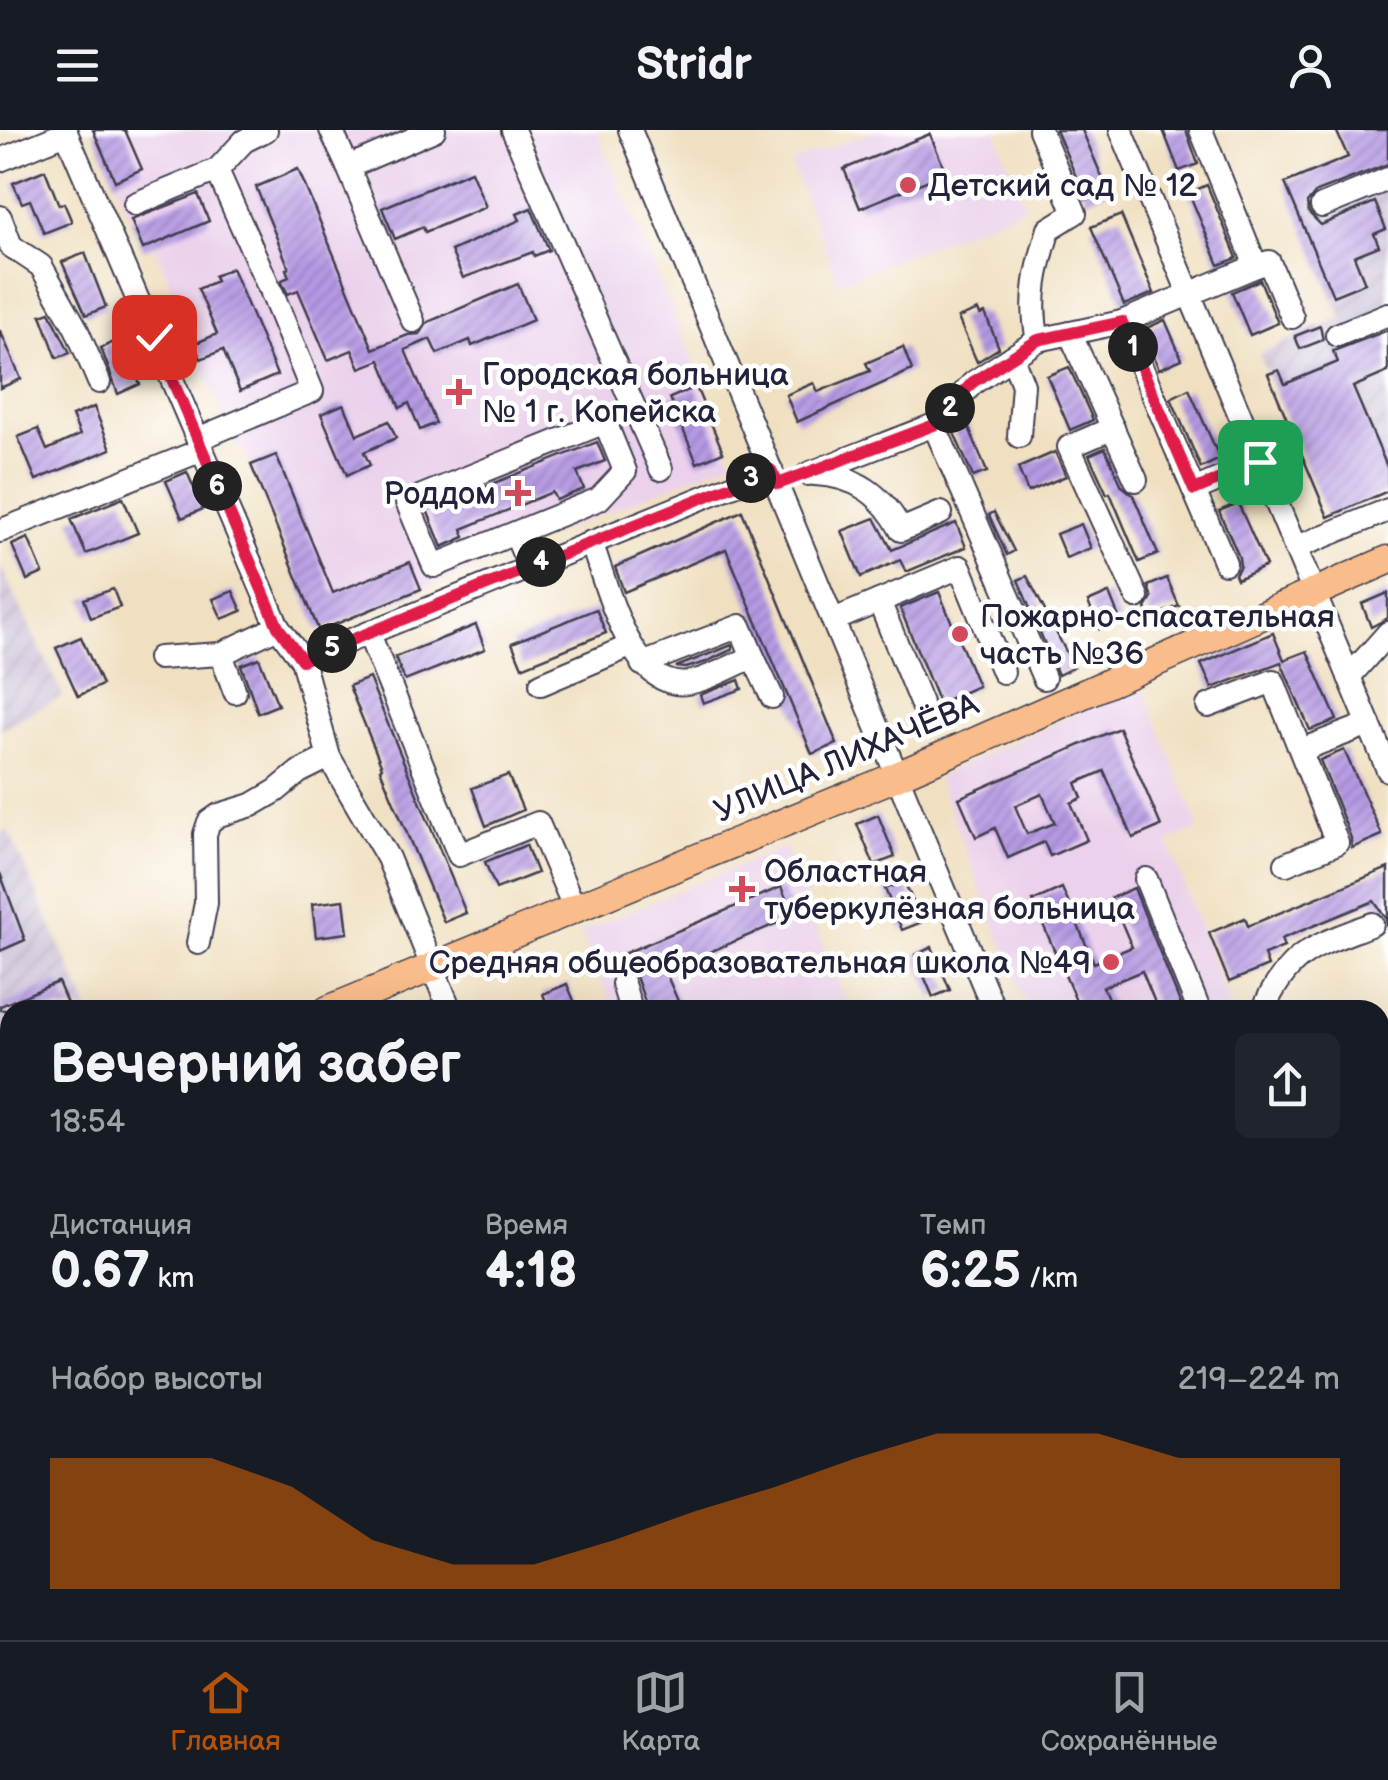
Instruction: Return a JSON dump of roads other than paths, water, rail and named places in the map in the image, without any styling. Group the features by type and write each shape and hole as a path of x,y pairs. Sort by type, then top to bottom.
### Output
{"main road":[{"name":"УЛИЦА ЛИХАЧЁВА","path":"351,1000 897,776 1388,560"}],"street":[{"path":"332,130 413,320"},
{"path":"348,167 434,130"},
{"path":"513,130 661,470"},
{"path":"630,130 990,1000"},
{"path":"1038,340 1032,312 1034,277 1048,229 1075,214 1040,130"},
{"path":"1121,130 1349,677 1377,731 1388,770"},
{"path":"1201,130 1256,266"},
{"path":"135,204 217,170 244,141 261,131"},
{"path":"0,160 66,132 278,627 302,660 329,757 388,858 445,1000"},
{"path":"0,531 200,445 312,391 217,170"},
{"path":"1322,206 1388,179"},
{"path":"0,217 6,248 41,266 76,328 99,382"},
{"path":"808,474 934,425 973,382 1038,340 1122,322 1256,266 1269,262 1292,317"},
{"path":"1337,335 1388,314"},
{"path":"1122,322 1225,563"},
{"path":"1070,334 1136,480"},
{"path":"1012,357 1023,385 1019,436"},
{"path":"605,422 625,471 599,498 515,533 434,566 408,502 605,422"},
{"path":"934,425 1044,678"},
{"path":"1112,428 1070,447 1137,597"},
{"path":"1194,490 1260,462"},
{"path":"302,660 591,542 774,477 838,475 869,488 891,510 902,530 941,513"},
{"path":"1295,548 1388,510"},
{"path":"515,533 530,566"},
{"path":"591,542 636,655 666,679 685,684 753,657"},
{"path":"834,620 960,567 1003,672"},
{"path":"879,601 921,704"},
{"path":"541,684 740,626 772,697"},
{"path":"158,658 221,654 278,627"},
{"path":"1349,677 1388,632"},
{"path":"369,634 459,856 538,823 574,907"},
{"path":"221,654 235,692"},
{"path":"1208,706 1273,681 1337,842 1286,864"},
{"path":"1301,750 1377,731"},
{"path":"198,942 206,903 205,834 209,822 252,805 299,772 329,757"},
{"path":"1146,879 1194,1000"},
{"path":"1267,1000 1278,976 1308,950 1372,924"},
{"path":"623,984 628,1000"}],"place":[{"name":"Детский сад № 12","path":"908,185"},
{"name":"Городская больница № 1 г. Копейска","path":"459,392"},
{"name":"Роддом","path":"518,493"},
{"name":"Пожарно-спасательная часть №36","path":"960,634"},
{"name":"Областная туберкулёзная больница","path":"742,889"},
{"name":"Средняя общеобразовательная школа №49","path":"1111,962"}]}
